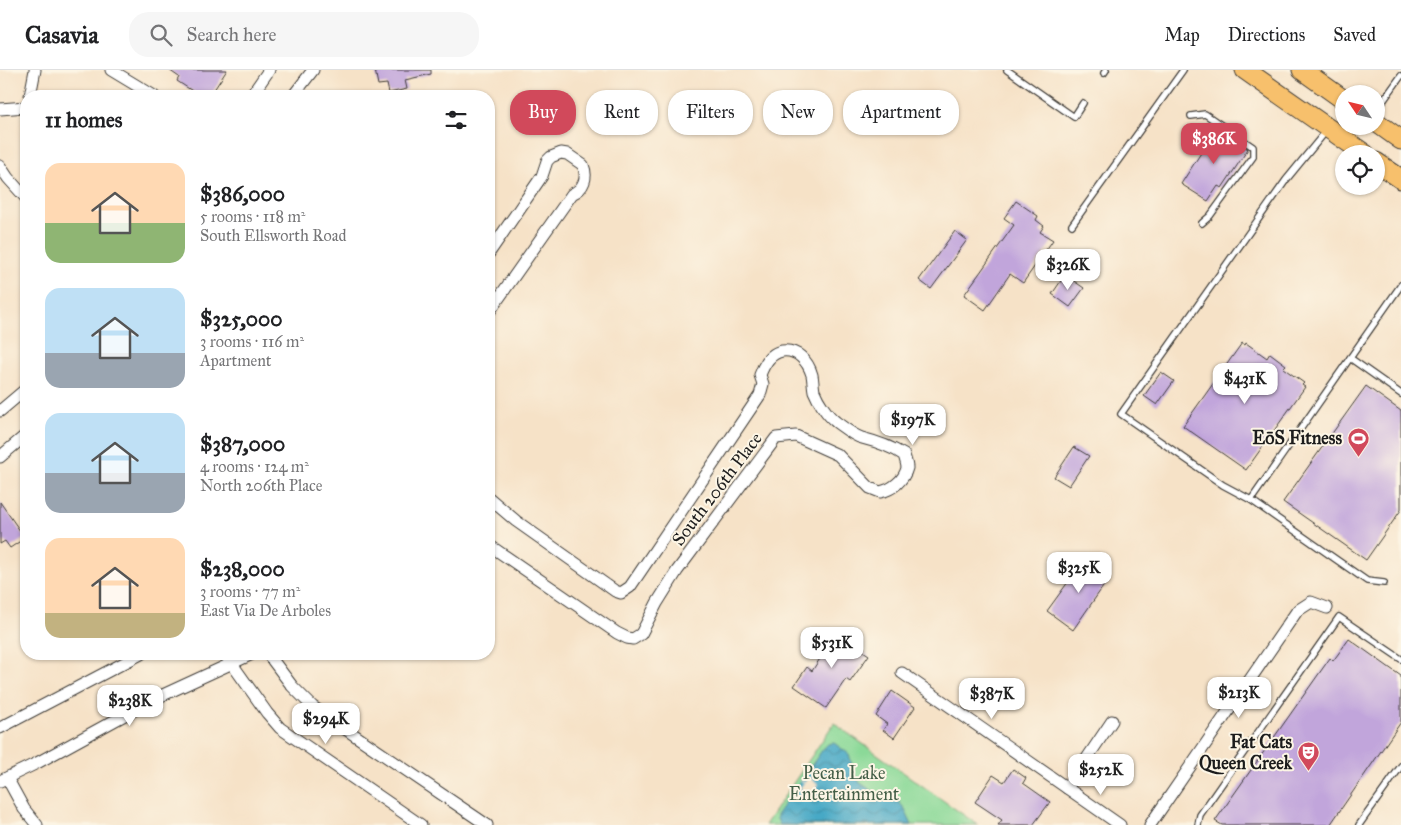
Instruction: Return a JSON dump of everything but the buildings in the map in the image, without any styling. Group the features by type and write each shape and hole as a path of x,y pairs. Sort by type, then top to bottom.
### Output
{"main road":[{"path":"1245,70 1351,145"},
{"path":"1302,70 1335,94"},
{"path":"1385,128 1401,140"},
{"path":"1385,168 1401,179"}],"street":[{"path":"31,90 35,70"},
{"path":"111,70 144,90"},
{"path":"255,90 269,70"},
{"path":"298,90 313,70"},
{"path":"0,109 20,107"},
{"path":"495,244 542,176 547,161 551,157 561,153 567,154 583,165 586,174 583,186 578,192 572,194 495,303"},
{"path":"0,166 20,191"},
{"name":"South 206th Place","path":"495,503 523,526 615,591 621,592 630,587 760,395 763,384 760,375 765,363 775,352 788,350 800,354 812,374 814,391 826,412 836,422 861,438 872,439 893,448 904,455 907,467 903,476 894,486 880,492 870,488 838,455 796,436 776,438 677,571 641,634 633,639 617,633 495,549"},
{"path":"0,411 20,394"},
{"path":"0,457 20,440"},
{"path":"1150,825 1297,611 1312,602 1327,608"},
{"path":"0,728 130,660"},
{"path":"37,825 4,780 226,660"},
{"path":"229,660 280,728 421,825"},
{"path":"272,660 292,686 313,707 487,825"},
{"path":"902,673 1120,825"},
{"path":"1067,788 1112,722"}],"lane":[{"path":"1008,70 1074,117 1083,103"},
{"path":"1072,225 1183,70"},
{"path":"1385,98 1401,76"},
{"path":"1191,116 1205,114 1253,147 1252,157 1210,216 1202,223"},
{"path":"1329,129 1286,180 1121,414 1223,485 1251,500 1367,582 1384,583"},
{"path":"1251,500 1401,285"},
{"path":"1350,358 1401,394"},
{"path":"1327,608 1401,659"},
{"path":"1198,825 1200,815 1339,617"},
{"path":"1359,825 1401,766"}],"green space":[{"name":"Pecan Lake Entertainment","path":"834,723 846,732 978,825 765,825"}],"water":[{"path":"834,743 849,754 854,773 860,783 877,794 895,798 904,808 912,825 780,825 777,814 823,749 828,744"}],"pier":[{"path":"809,777 818,785 812,793 800,788 804,783 800,780 805,782"}],"place":[{"name":"EōS Fitness","path":"1358,457"},
{"name":"Fat Cats Queen Creek","path":"1308,771"}]}
